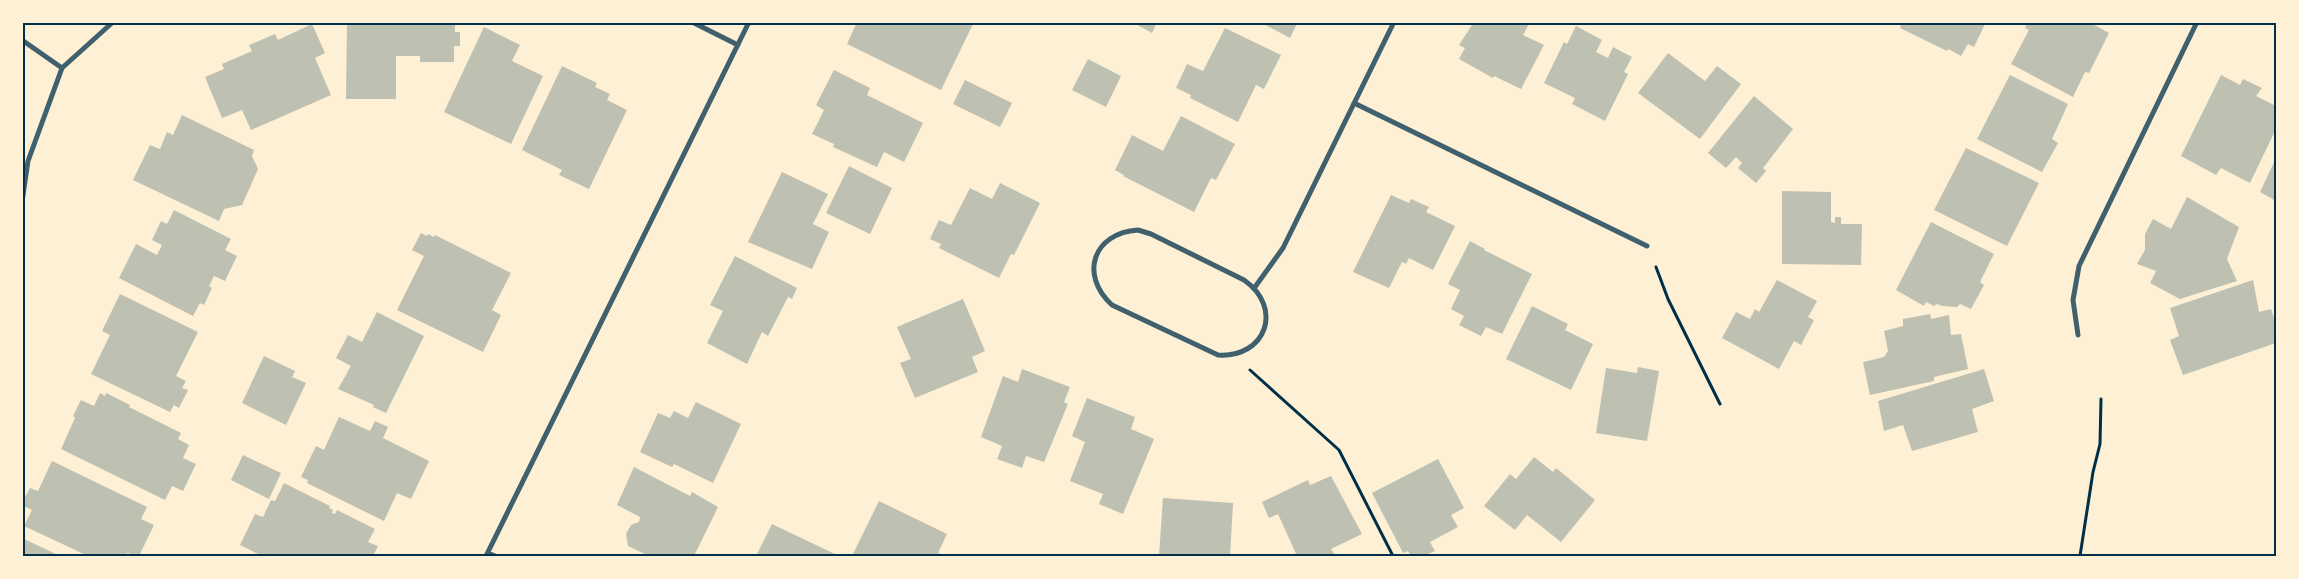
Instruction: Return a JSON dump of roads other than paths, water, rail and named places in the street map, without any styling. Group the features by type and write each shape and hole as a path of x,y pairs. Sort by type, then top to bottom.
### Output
{"street":[{"path":"22,202 28,161 62,68 113,22"},
{"path":"692,22 738,44"},
{"path":"495,556 487,555 749,22"},
{"path":"1255,287 1283,248 1394,22"},
{"path":"2078,335 2073,300 2079,266 2197,22"},
{"path":"22,40 62,68"},
{"path":"1354,103 1648,246"},
{"path":"1138,230 1152,234 1255,287 1263,298 1266,310 1266,323 1262,336 1254,346 1243,353 1230,356 1218,355 1112,305 1102,296 1096,284 1093,271 1095,257 1102,245 1112,236 1125,231 1138,230"}]}
